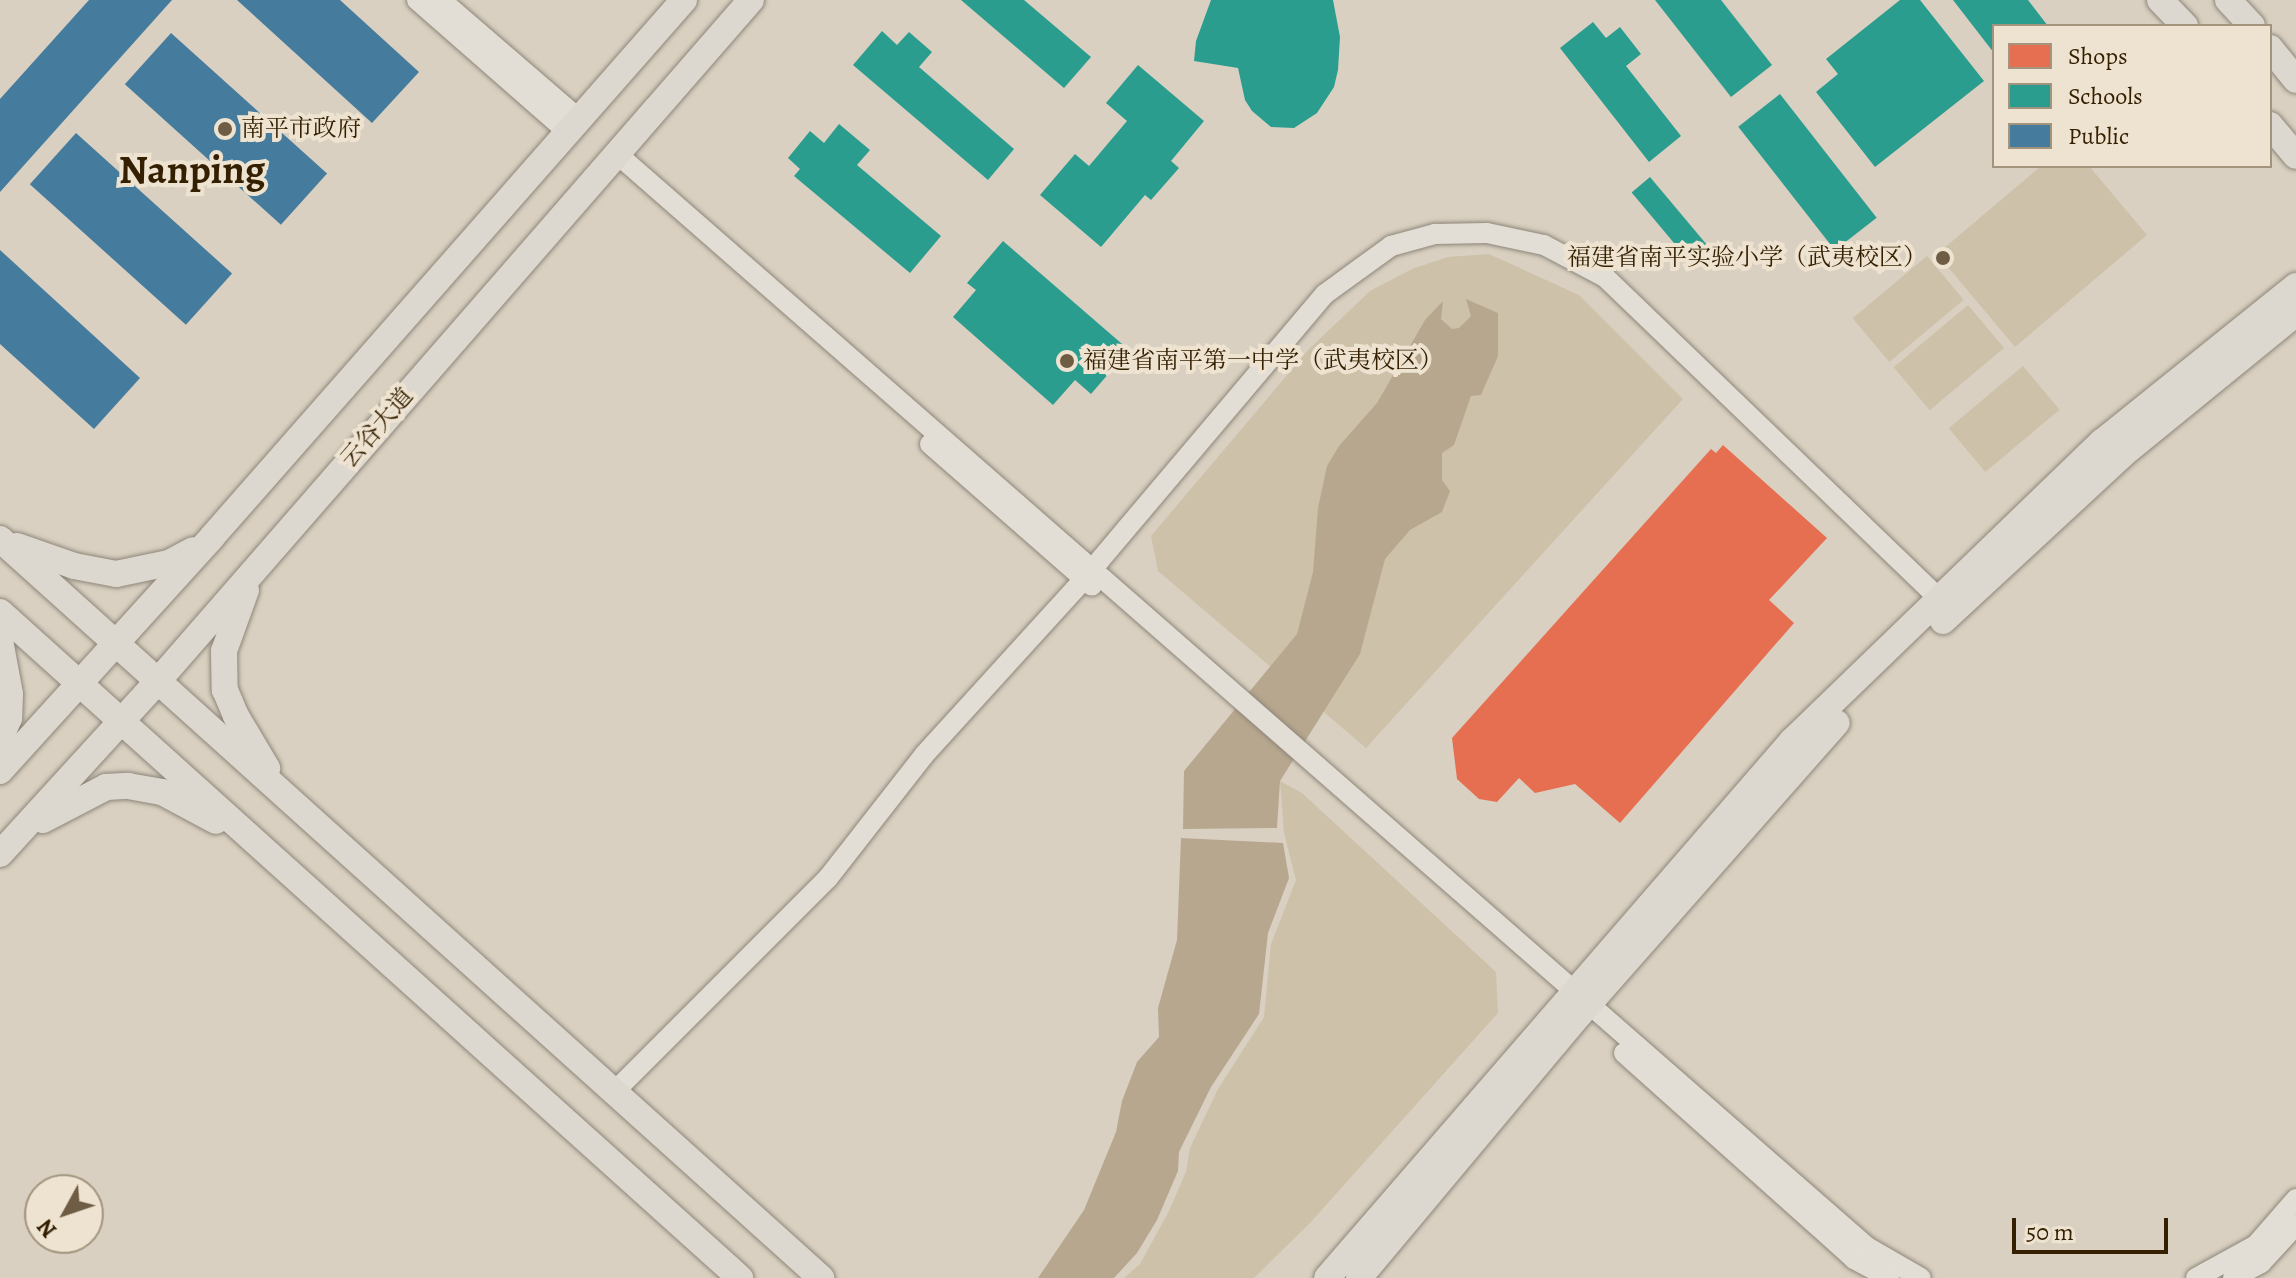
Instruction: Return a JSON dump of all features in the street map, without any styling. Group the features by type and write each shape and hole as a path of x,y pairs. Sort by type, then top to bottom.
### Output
{"main road":[{"path":"0,771 212,537 684,0"},
{"name":"云谷大道","path":"5,848 158,681 751,0"},
{"path":"2160,0 2183,24"},
{"path":"2228,0 2250,24"},
{"path":"2272,50 2296,80"},
{"path":"2272,127 2296,156"},
{"path":"1327,1278 1813,746 2291,299 2296,272"},
{"path":"1359,1278 1577,1003 1792,741 2102,442 2291,299"},
{"path":"0,538 32,553 116,574 169,563 212,537"},
{"path":"0,538 821,1278"},
{"path":"253,570 224,651 225,690 243,730 286,798"},
{"path":"0,612 740,1278"},
{"path":"0,640 10,694 9,718 0,739"},
{"path":"5,848 82,798 106,787 128,786 162,792 265,850"}],"street":[{"path":"417,0 573,126"},
{"path":"441,0 573,126"},
{"path":"612,158 1577,1003 1867,1247 1921,1278"},
{"path":"615,1091 828,878 924,755 1089,574 1325,294 1391,246 1435,234 1487,233 1544,245 1605,277 1940,599"},
{"path":"1577,1003 1854,1259 1889,1278"},
{"path":"2196,1278 2256,1245 2296,1199"},
{"path":"2233,1278 2261,1263 2296,1225"}],"shaded area":[{"path":"2039,168 2091,168 2147,235 2015,347 1937,254"},
{"path":"1489,254 1579,295 1683,399 1366,748 1158,571 1151,536 1310,348 1370,291 1412,269 1448,257"},
{"path":"1927,256 1964,300 1889,362 1853,318"},
{"path":"1466,299 1498,313 1498,356 1481,395 1471,396 1454,445 1442,453 1442,480 1450,491 1442,512 1410,530 1385,559 1360,654 1280,781 1277,828 1183,829 1184,771 1297,634 1313,572 1318,508 1327,466 1339,446 1377,403 1425,320 1443,301 1441,319 1452,329 1459,328 1471,316"},
{"path":"1968,305 2004,348 1930,410 1894,367"},
{"path":"2023,366 2060,410 1985,472 1949,428"},
{"path":"1280,781 1302,793 1496,972 1498,1013 1310,1223 1254,1278 1124,1278 1140,1264 1168,1213 1186,1172 1190,1148 1218,1089 1264,1017 1271,944 1296,880 1284,833"},
{"path":"1181,838 1283,843 1289,878 1268,933 1259,1014 1211,1087 1179,1152 1178,1171 1157,1220 1137,1253 1114,1278 1038,1278 1084,1210 1116,1132 1122,1101 1137,1062 1159,1037 1158,1008 1177,940"}],"building: Shops":[{"path":"1723,445 1827,538 1769,600 1794,623 1620,823 1575,784 1535,793 1519,778 1497,802 1479,799 1457,779 1452,738 1711,449 1716,453"}],"building: Schools":[{"path":"961,0 1024,0 1091,57 1064,88"},
{"path":"1211,0 1333,0 1340,37 1338,70 1334,87 1317,113 1294,128 1271,127 1252,111 1245,100 1238,68 1194,61 1196,41"},
{"path":"1655,0 1721,0 1772,65 1731,97"},
{"path":"1900,0 1920,0 1984,81 1875,167 1816,92 1838,74 1826,59"},
{"path":"1953,0 2028,0 2046,24 1992,24 1992,50"},
{"path":"1593,22 1606,38 1620,27 1641,54 1626,66 1681,136 1649,162 1560,48"},
{"path":"882,31 897,45 909,32 932,52 919,67 1014,149 988,180 853,65"},
{"path":"1138,65 1204,121 1171,161 1179,168 1151,200 1145,195 1101,247 1040,195 1075,154 1089,166 1127,121 1106,103"},
{"path":"1780,94 1877,218 1835,250 1738,127"},
{"path":"839,124 870,150 857,165 941,236 910,273 794,176 800,169 788,158 810,131 824,143"},
{"path":"1650,177 1710,248 1691,264 1632,192"},
{"path":"1003,241 1129,350 1091,394 1075,380 1053,405 953,317 976,290 967,283"}],"building: Public":[{"path":"89,0 172,0 0,192 0,99"},
{"name":"南平市政府","path":"237,0 340,0 419,72 372,123"},
{"name":"南平市政府","path":"171,33 327,174 281,225 125,84"},
{"path":"76,133 232,274 186,325 30,184"},
{"path":"0,250 140,378 94,429 0,344"}],"place":[{"name":"南平市政府","path":"225,129"},
{"name":"福建省南平实验小学（武夷校区）","path":"1943,258"},
{"name":"福建省南平第一中学（武夷校区）","path":"1067,361"}],"district":[{"name":"Nanping","path":"192,170"}]}
